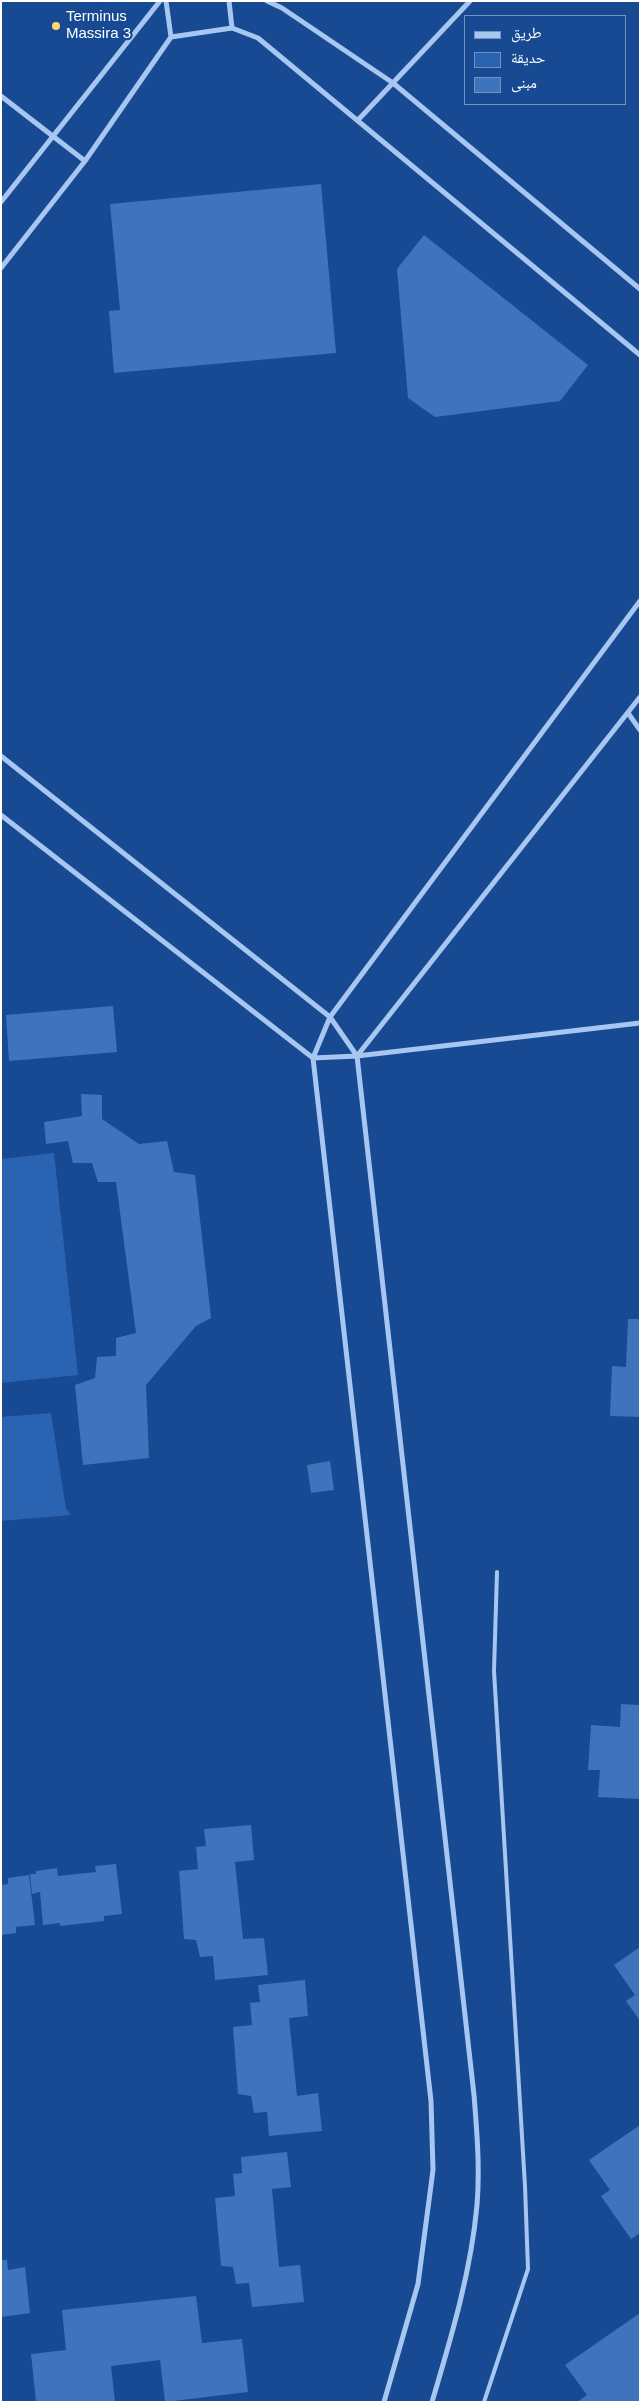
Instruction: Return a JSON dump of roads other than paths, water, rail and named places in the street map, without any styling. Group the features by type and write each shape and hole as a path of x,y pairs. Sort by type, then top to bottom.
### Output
{"street":[{"path":"1,202 160,1"},
{"path":"1,268 85,161 171,37 166,1"},
{"path":"229,1 232,28"},
{"path":"267,1 282,8 393,83 640,289"},
{"path":"358,120 470,1"},
{"path":"171,37 232,28 258,38 640,355"},
{"path":"1,96 85,161"},
{"path":"384,2402 418,2284 433,2170 431,2101 313,1058 330,1017 640,601"},
{"path":"356,1056 640,697"},
{"path":"628,712 640,730"},
{"path":"1,756 330,1017 356,1056 471,2065 478,2158 477,2206 462,2289 432,2402"},
{"path":"1,815 313,1058 356,1056 640,1023"}],"lane":[{"path":"484,2402 528,2269 494,1671 497,1572"}],"place":[{"name":"Terminus Massira 3","path":"56,26"}]}
